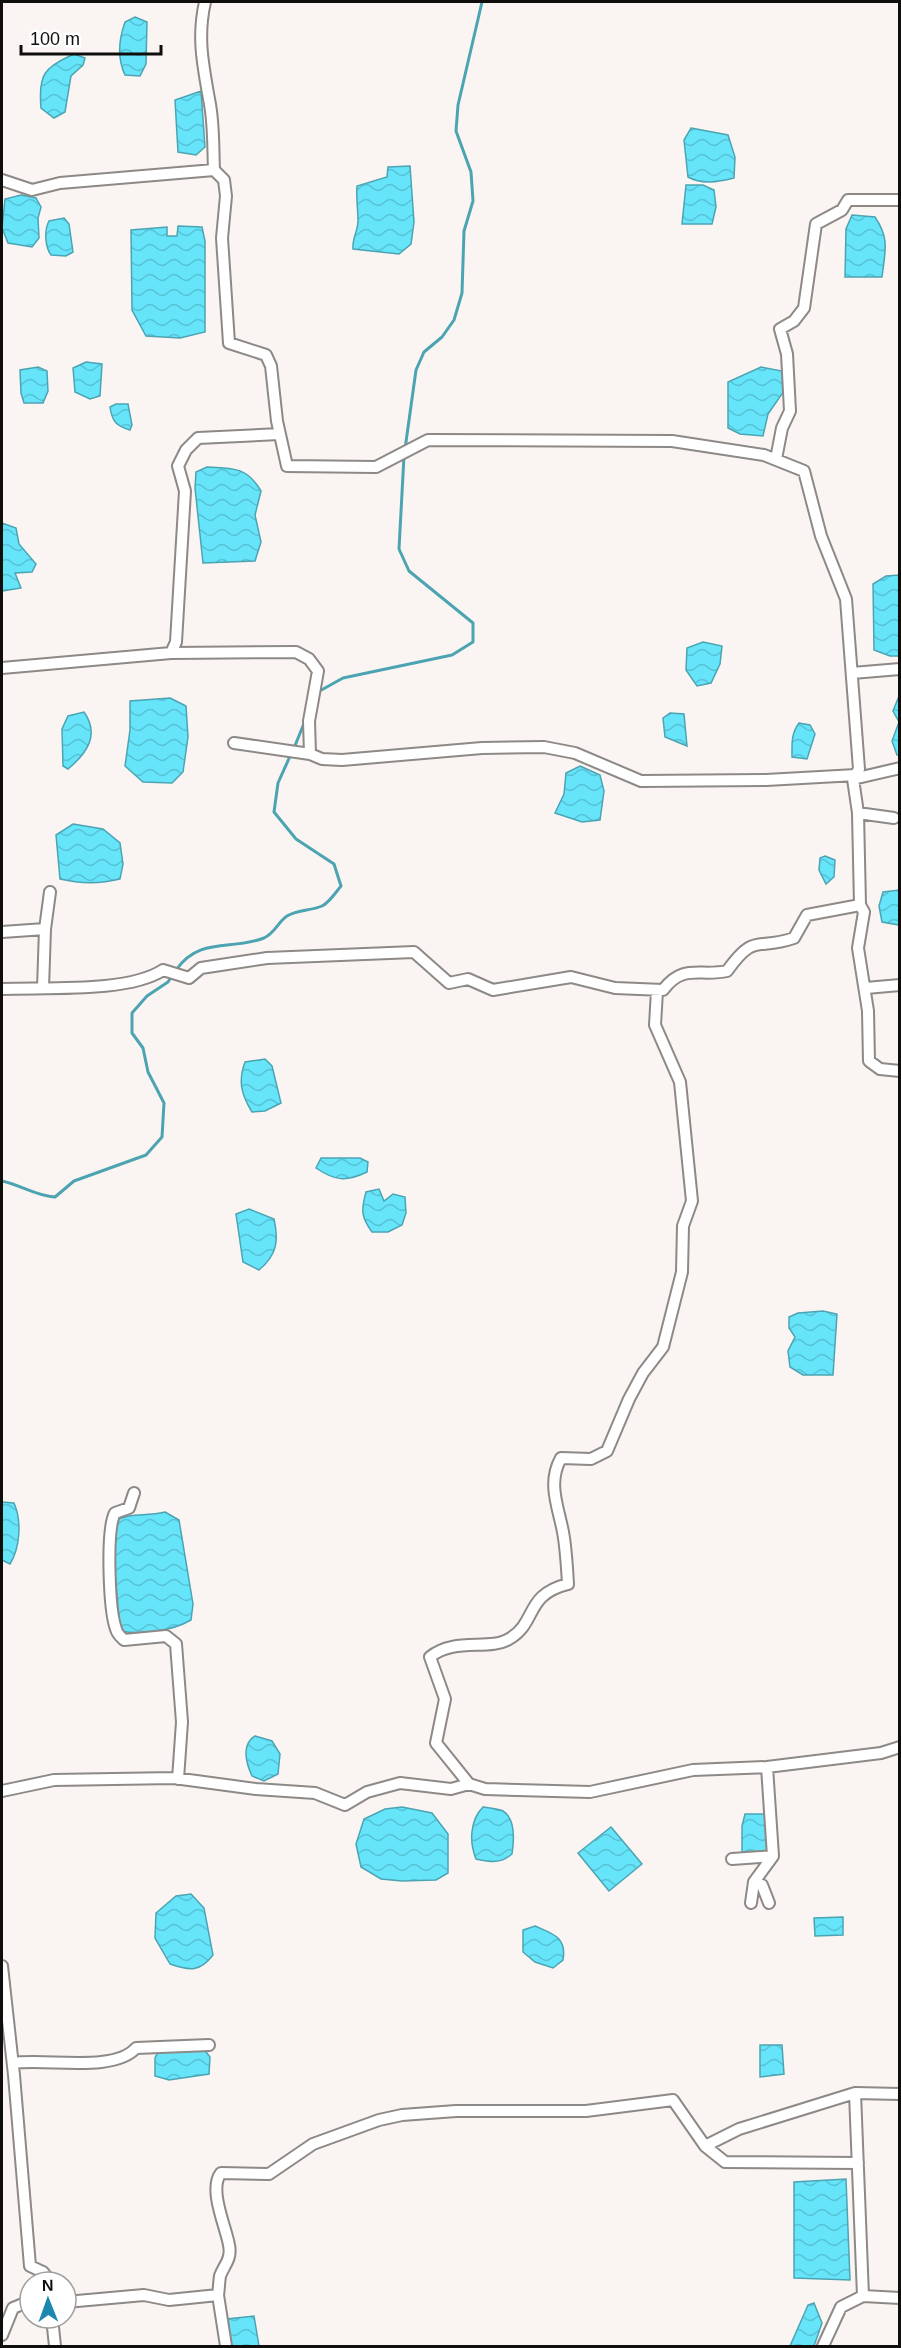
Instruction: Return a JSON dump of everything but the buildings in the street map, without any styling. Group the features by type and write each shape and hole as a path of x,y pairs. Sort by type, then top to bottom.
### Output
{"street":[{"path":"205,2 200,43 202,68 210,100 214,170 224,180 225,188 222,238 229,342 266,355 271,366 279,434 287,466 376,466 428,440 672,441 764,454 804,471 821,536 846,599 859,761 859,769 854,777 858,813 860,905 864,912 858,948 866,988 869,1060 880,1070 900,1071"},
{"path":"2,180 32,190 60,183 214,170"},
{"path":"776,459 782,428 790,411 787,354 780,328 794,321 804,308 816,224 842,210 848,200 900,200"},
{"path":"171,653 176,642 185,491 178,466 186,450 198,438 279,434"},
{"path":"2,668 94,658 171,653 296,652 309,658 318,671 309,721 310,754"},
{"path":"852,673 900,669"},
{"path":"234,743 310,754 322,759 342,760 482,748 544,747 575,753 641,781 854,777 900,768"},
{"path":"858,813 894,818"},
{"path":"44,988 45,929 50,892"},
{"path":"2,990 129,983 150,978 163,970 189,978 201,968 267,958 414,952 449,983 468,979 494,990 571,977 615,988 657,991 663,990 672,978 693,971 712,974 727,971 740,953 755,943 781,942 794,938 807,915 860,905"},
{"path":"2,932 45,929"},
{"path":"866,988 900,985"},
{"path":"469,1784 436,1743 445,1699 430,1657 440,1648 508,1640 521,1629 546,1591 568,1584 563,1531 554,1491 556,1468 561,1458 591,1459 607,1451 629,1399 643,1373 663,1347 682,1272 683,1226 692,1201 690,1173 680,1082 655,1025 657,991"},
{"path":"134,1493 129,1509 115,1513 110,1523 110,1589 114,1622 116,1632 124,1640 166,1635 176,1644 182,1722 178,1779"},
{"path":"2,1791 54,1780 178,1779 256,1789 315,1793 345,1805 367,1792 400,1783 451,1789 469,1784 485,1789 590,1792 693,1770 767,1767 881,1753 900,1747"},
{"path":"751,1903 754,1881 773,1856 767,1767"},
{"path":"732,1859 773,1856"},
{"path":"754,1881 762,1885 769,1903"},
{"path":"2,1966 13,2062 30,2266 39,2270"},
{"path":"13,2062 104,2062 128,2056 136,2048 208,2045"},
{"path":"855,2093 863,2296"},
{"path":"705,2146 739,2129 855,2093 900,2094"},
{"path":"226,2346 218,2295 220,2276 229,2260 230,2247 223,2226 217,2186 221,2173 269,2174 313,2144 378,2120 417,2113 456,2111 586,2112 673,2100 705,2146 725,2162 858,2163"},
{"path":"78,2301 144,2295 169,2300 218,2295"},
{"path":"823,2346 841,2307 863,2296 900,2298"},
{"path":"2,2335 14,2308 18,2306"},
{"path":"53,2330 55,2346"}],"water":[{"path":"135,17 147,22 146,64 140,76 125,75 120,55 121,35 125,22"},
{"path":"74,54 85,58 83,65 71,76 65,112 54,118 41,108 42,80 50,68"},
{"path":"201,91 205,147 196,155 178,152 175,100"},
{"path":"691,128 728,135 735,157 734,178 704,182 688,177 684,140"},
{"path":"410,166 414,222 411,244 399,254 353,249 358,221 357,186 387,177 388,167"},
{"path":"686,185 703,185 714,190 716,207 712,224 682,224"},
{"path":"21,195 36,198 41,207 38,218 39,238 32,247 8,243 2,228 5,199"},
{"path":"852,215 875,217 880,225 885,239 882,277 845,277 846,229"},
{"path":"64,218 69,224 73,252 66,256 51,255 46,243 47,225 49,221"},
{"path":"178,226 202,227 205,241 205,332 180,338 146,336 132,310 131,230 167,227 167,236 177,236"},
{"path":"86,362 102,364 100,396 90,399 75,392 73,368"},
{"path":"38,367 47,371 48,391 43,403 24,403 20,370"},
{"path":"761,367 787,372 784,391 768,414 763,436 740,434 728,428 728,382"},
{"path":"116,404 128,404 132,425 130,430 118,425 112,416 110,407"},
{"path":"207,467 238,470 245,473 261,491 255,515 261,542 255,561 203,563 195,488 196,472"},
{"path":"2,523 16,528 19,544 36,564 32,572 15,573 21,588 2,591"},
{"path":"899,575 899,656 890,656 874,650 873,584 886,576"},
{"path":"703,642 722,646 720,664 711,683 697,686 686,670 687,648"},
{"path":"899,696 900,755 897,755 892,741 899,722 893,711"},
{"path":"170,698 186,706 188,737 183,772 172,783 143,782 125,766 130,730 130,701"},
{"path":"84,712 89,720 91,736 86,750 68,769 63,766 62,729 68,716"},
{"path":"670,713 684,714 687,746 665,737 663,718"},
{"path":"799,723 810,725 815,734 807,759 792,757 793,735"},
{"path":"580,766 600,775 604,791 600,820 582,822 555,813 564,794 566,773"},
{"path":"73,824 103,829 120,843 123,864 120,879 90,883 60,879 56,835"},
{"path":"825,856 835,860 834,877 826,884 819,870 820,858"},
{"path":"899,890 899,925 882,922 879,906 883,892"},
{"path":"265,1059 272,1066 281,1103 265,1111 252,1112 242,1087 243,1069 245,1062"},
{"path":"321,1158 360,1158 368,1162 367,1172 347,1179 335,1178 316,1168"},
{"path":"379,1189 384,1201 393,1194 405,1197 406,1213 402,1225 388,1232 372,1232 363,1213 366,1192"},
{"path":"249,1209 274,1219 276,1227 273,1253 259,1270 243,1262 236,1214"},
{"path":"823,1311 837,1314 833,1375 803,1375 790,1367 788,1351 795,1337 789,1328 789,1317 798,1313"},
{"path":"2,1502 14,1503 17,1510 18,1542 10,1564 2,1560"},
{"path":"165,1512 179,1520 193,1604 191,1620 157,1631 138,1633 120,1631 112,1537 113,1521 127,1516"},
{"path":"255,1736 272,1741 280,1754 278,1774 264,1781 252,1776 247,1760 246,1749"},
{"path":"402,1807 432,1813 448,1834 448,1873 436,1880 381,1879 361,1867 356,1844 364,1819 385,1809"},
{"path":"483,1807 503,1811 512,1825 512,1854 499,1861 476,1859 472,1846 473,1825"},
{"path":"745,1814 766,1814 768,1852 742,1853 742,1826"},
{"path":"611,1827 642,1864 609,1891 578,1853"},
{"path":"191,1894 204,1908 213,1955 204,1965 189,1969 170,1964 155,1938 156,1913 176,1896"},
{"path":"843,1917 843,1935 815,1936 814,1918"},
{"path":"535,1926 548,1931 561,1941 564,1952 563,1960 553,1968 535,1962 523,1952 523,1930"},
{"path":"760,2045 782,2045 784,2074 760,2077"},
{"path":"203,2048 210,2057 209,2074 169,2080 155,2076 155,2058 158,2052"},
{"path":"846,2179 850,2280 794,2278 794,2182"},
{"path":"814,2303 822,2323 814,2346 790,2346 808,2305"},
{"path":"254,2316 259,2346 229,2346 227,2319"}],"waterway":[{"path":"405,449 416,370 424,352 442,337 454,320 462,293 464,231 473,201 471,172 456,131 458,105 482,2"},
{"path":"316,693 343,678 452,655 473,642 473,623 409,571 399,549 404,456"},
{"path":"294,748 305,721"},
{"path":"176,970 195,952 264,938 287,916 325,905 341,886 334,864 296,839 274,812 278,783 291,754"},
{"path":"2,1181 41,1195 55,1197 74,1181 146,1155 162,1137 164,1103 148,1072 143,1048 132,1033 132,1013 147,996 168,982 172,976"}]}
